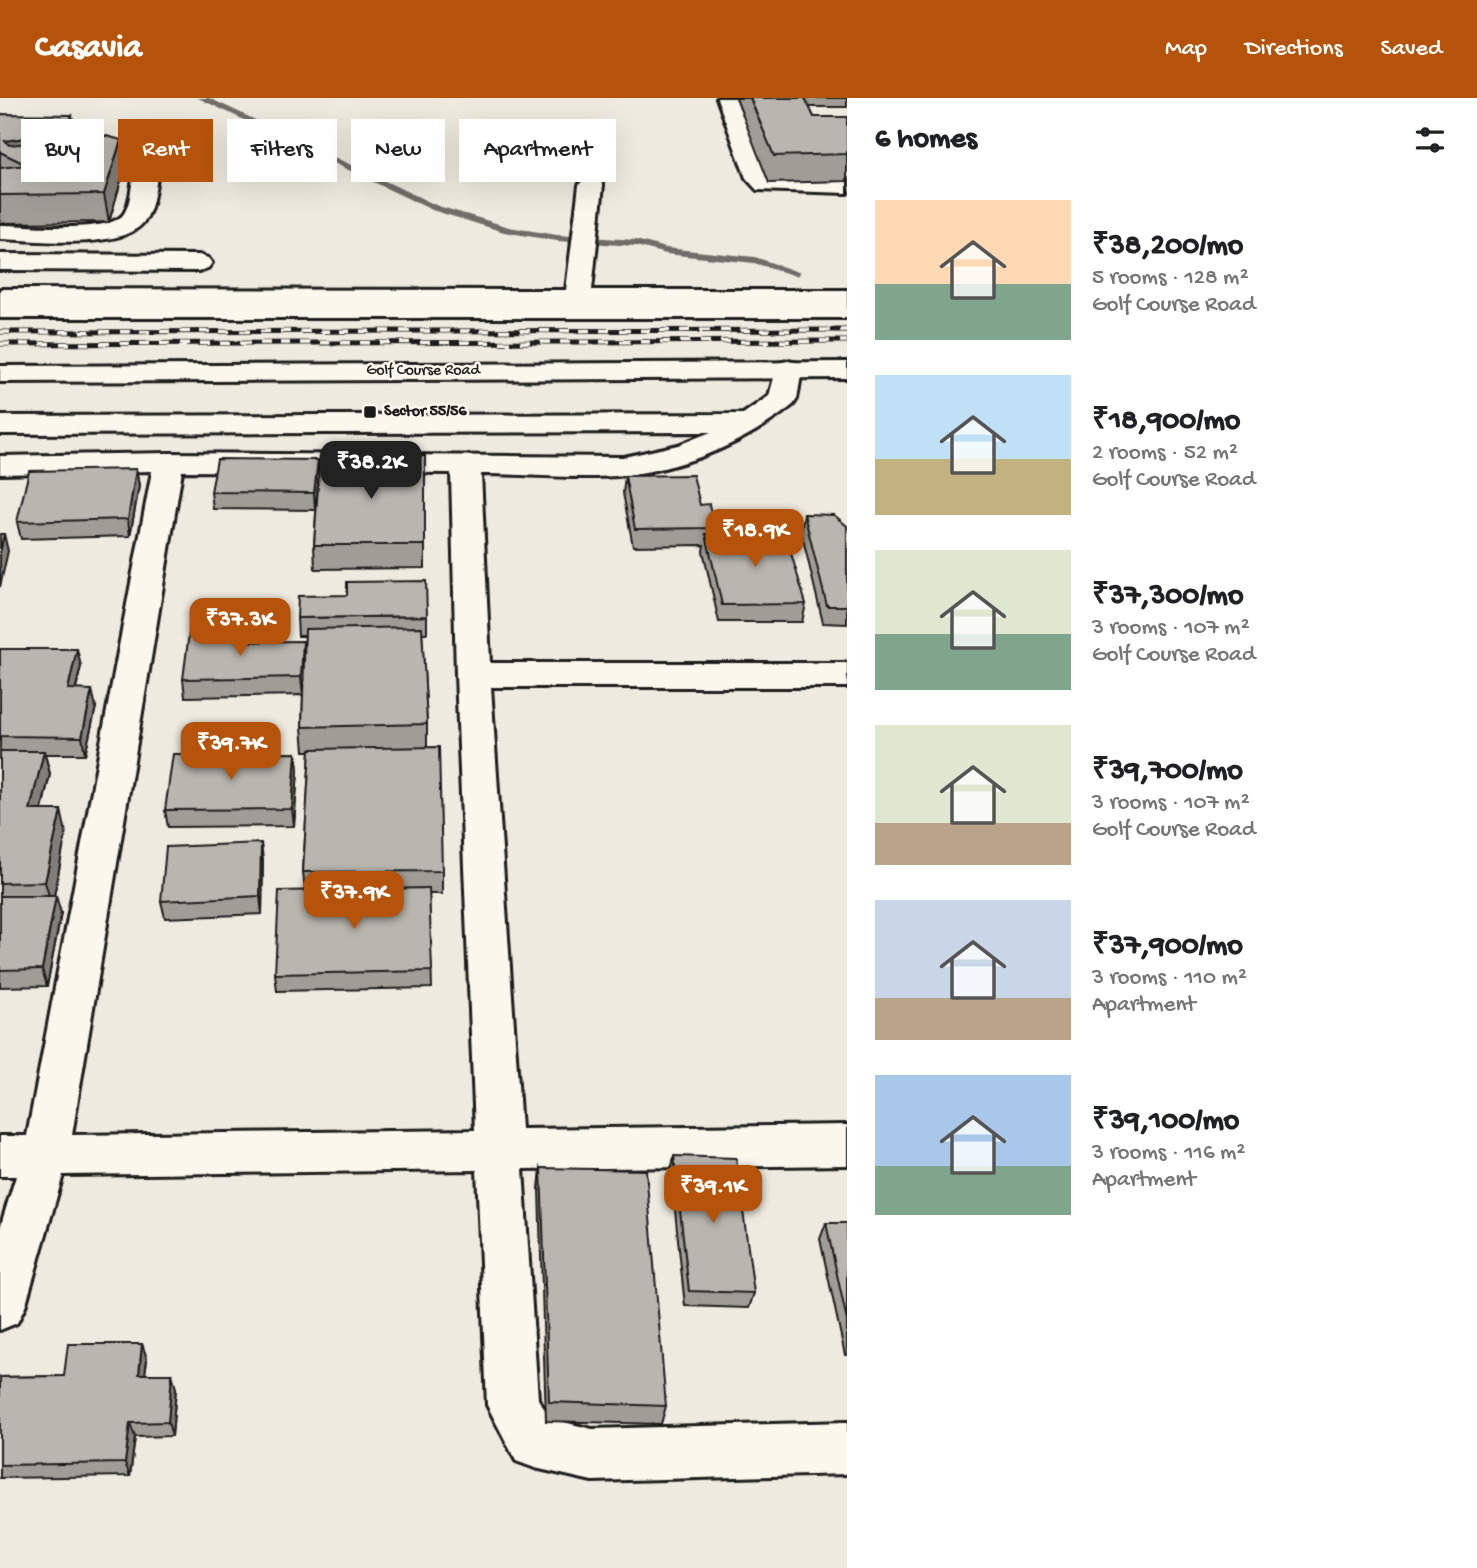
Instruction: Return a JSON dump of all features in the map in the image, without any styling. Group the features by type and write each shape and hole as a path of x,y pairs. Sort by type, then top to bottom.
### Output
{"street":[{"path":"728,98 758,178 765,185 847,186"},
{"path":"0,232 98,232 124,228 134,218 144,182"},
{"path":"577,304 592,185"},
{"path":"0,262 199,263"},
{"path":"0,298 577,304 847,310"},
{"path":"0,310 577,304 847,298"},
{"path":"0,465 169,462 466,467 624,466 658,461 709,445 749,423 783,399 788,369"},
{"name":"Golf Course Road","path":"0,374 847,370"},
{"path":"0,425 749,423"},
{"path":"0,1307 46,1154 169,462"},
{"path":"466,467 472,675 513,1405 535,1442 592,1455 847,1448"},
{"path":"472,675 847,675"},
{"path":"0,1156 847,1145"}],"building":[{"path":"750,98 805,98 814,117 847,117 847,154 774,156"},
{"path":"0,114 72,115 71,119 21,119 21,139 5,141 9,145 21,144 21,162 0,152"},
{"path":"104,135 118,139 118,150 104,194 0,195 0,168 21,166 21,182 104,182"},
{"path":"320,456 425,456 425,545 314,545"},
{"path":"217,459 318,460 314,493 211,492"},
{"path":"136,469 128,519 17,522 29,471"},
{"path":"693,475 700,505 709,504 714,528 635,529 625,476"},
{"path":"804,514 834,515 847,526 847,606 827,606"},
{"path":"785,533 806,604 722,605 706,534"},
{"path":"0,534 4,534 0,552"},
{"path":"426,581 427,616 297,618 298,596 347,595 347,582"},
{"path":"422,627 427,724 302,727 305,629"},
{"path":"238,632 237,642 303,641 301,677 183,679 189,633"},
{"path":"0,649 77,649 68,689 92,690 82,737 0,736"},
{"path":"439,747 442,871 303,872 310,749"},
{"path":"0,751 44,751 30,810 61,810 45,882 0,883"},
{"path":"296,753 292,809 165,810 173,754"},
{"path":"261,843 260,896 161,901 166,847"},
{"path":"429,888 432,971 275,974 279,891"},
{"path":"0,896 56,896 42,969 0,970"},
{"path":"674,1156 736,1158 754,1293 689,1291"},
{"path":"541,1168 646,1170 666,1406 549,1402"},
{"path":"826,1223 847,1223 847,1321"},
{"path":"68,1344 142,1344 139,1374 172,1374 168,1422 130,1423 125,1463 0,1465 0,1377 64,1376"}],"waterway":[{"path":"202,98 435,208 508,230 557,238 636,243 666,251 755,260 796,273"}],"railway":[{"path":"0,332 847,330"},
{"path":"0,344 847,341"}],"place":[{"name":"Sector 55/56","path":"370,412"}]}
